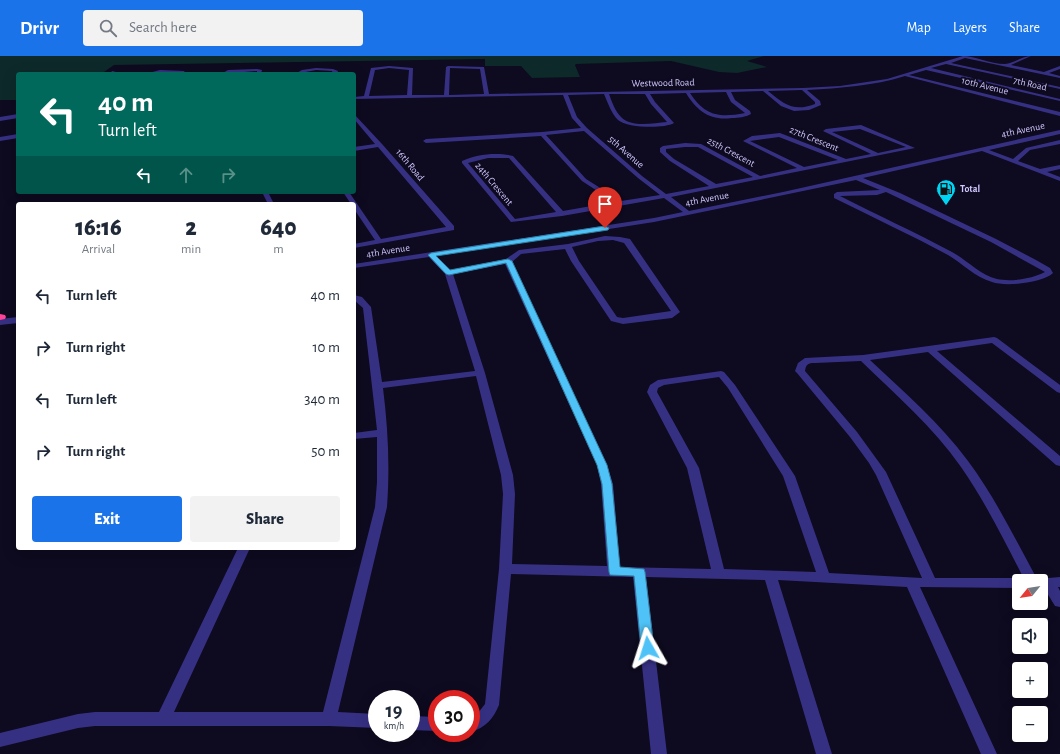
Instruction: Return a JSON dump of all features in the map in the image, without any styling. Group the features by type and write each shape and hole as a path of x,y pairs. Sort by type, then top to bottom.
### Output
{"street":[{"path":"966,56 1060,77"},
{"name":"Westwood Road","path":"356,98 803,89 864,84 906,75 966,56"},
{"path":"1006,66 1029,56"},
{"path":"946,62 1060,88"},
{"path":"366,98 373,69 389,67 411,69 409,97"},
{"path":"446,96 448,67 478,67 482,68 487,96"},
{"path":"1044,74 1060,67"},
{"path":"298,72 304,70 333,69 336,72"},
{"name":"7th Road","path":"927,69 1060,100"},
{"path":"226,72 256,70 260,72"},
{"name":"10th Avenue","path":"906,75 1060,114"},
{"path":"764,90 788,109 799,110 818,105 818,102 803,89"},
{"path":"687,91 694,104 704,113 719,117 748,114 748,112 733,101 728,91"},
{"path":"606,93 619,118 626,123 639,125 671,123 653,103 647,92"},
{"name":"5th Avenue","path":"565,94 575,118 585,129 640,177 688,213"},
{"path":"0,119 16,116"},
{"name":"16th Road","path":"356,118 451,228 379,241"},
{"path":"562,214 665,196 912,148 861,127 826,131 876,154"},
{"path":"426,141 542,134 585,129"},
{"name":"4th Avenue","path":"356,266 605,228 688,213 857,178 1060,132"},
{"path":"542,134 584,180 620,203"},
{"path":"0,139 16,136"},
{"name":"27th Crescent","path":"803,169 746,141 752,138 784,136 845,161"},
{"path":"1014,161 1028,149 1060,142"},
{"name":"25th Crescent","path":"714,186 672,160 663,152 663,148 685,144 699,145 760,178"},
{"path":"356,149 380,145"},
{"path":"982,149 1060,179"},
{"name":"24th Crescent","path":"504,155 513,158 562,214 513,221 464,163 465,161 504,155"},
{"path":"1040,171 1060,167"},
{"path":"857,178 886,190 1017,252 1049,272 1044,276 1027,279 1005,282 994,281 951,254 836,198 837,194 877,194 886,190"},
{"path":"356,207 379,241 356,246"},
{"path":"449,273 508,261 519,252 568,246 599,239 616,238 627,241 676,312 672,315 622,321 614,319 575,261 568,246"},
{"path":"431,255 449,273 480,373 507,476 509,494 505,569 492,706 488,714 480,722"},
{"path":"508,261 602,465 607,484 614,572"},
{"path":"329,719 381,507 384,479 383,433 367,307 359,299 356,298"},
{"path":"0,318 16,316"},
{"path":"0,318 16,320"},
{"path":"931,583 873,458 862,443 800,371 801,365 805,361 862,358 994,340 1060,390"},
{"path":"929,348 1060,462"},
{"path":"862,358 929,423 952,448 981,490 1027,574"},
{"path":"376,386 480,373"},
{"path":"718,574 693,468 652,392 653,387 661,382 721,374 725,378 789,476 824,578"},
{"path":"356,436 383,433"},
{"path":"163,720 243,550"},
{"path":"505,569 770,575 931,583 1012,583"},
{"path":"639,572 659,754"},
{"path":"770,575 824,754"},
{"path":"911,582 989,754"},
{"path":"1050,583 1060,602"},
{"path":"0,740 72,722 95,719 329,719 368,721"}],"green space":[{"path":"0,56 764,56 747,61 767,67 737,73 719,72 671,61 576,64 575,65 580,77 532,78 521,66 485,66 485,59 114,65 104,72 16,72 16,100 0,100"}],"place":[{"name":"Total","path":"946,206"}],"route":[{"path":"605,228 431,255 449,273 508,261 602,465 607,484 614,572 639,572 648,648"}]}
